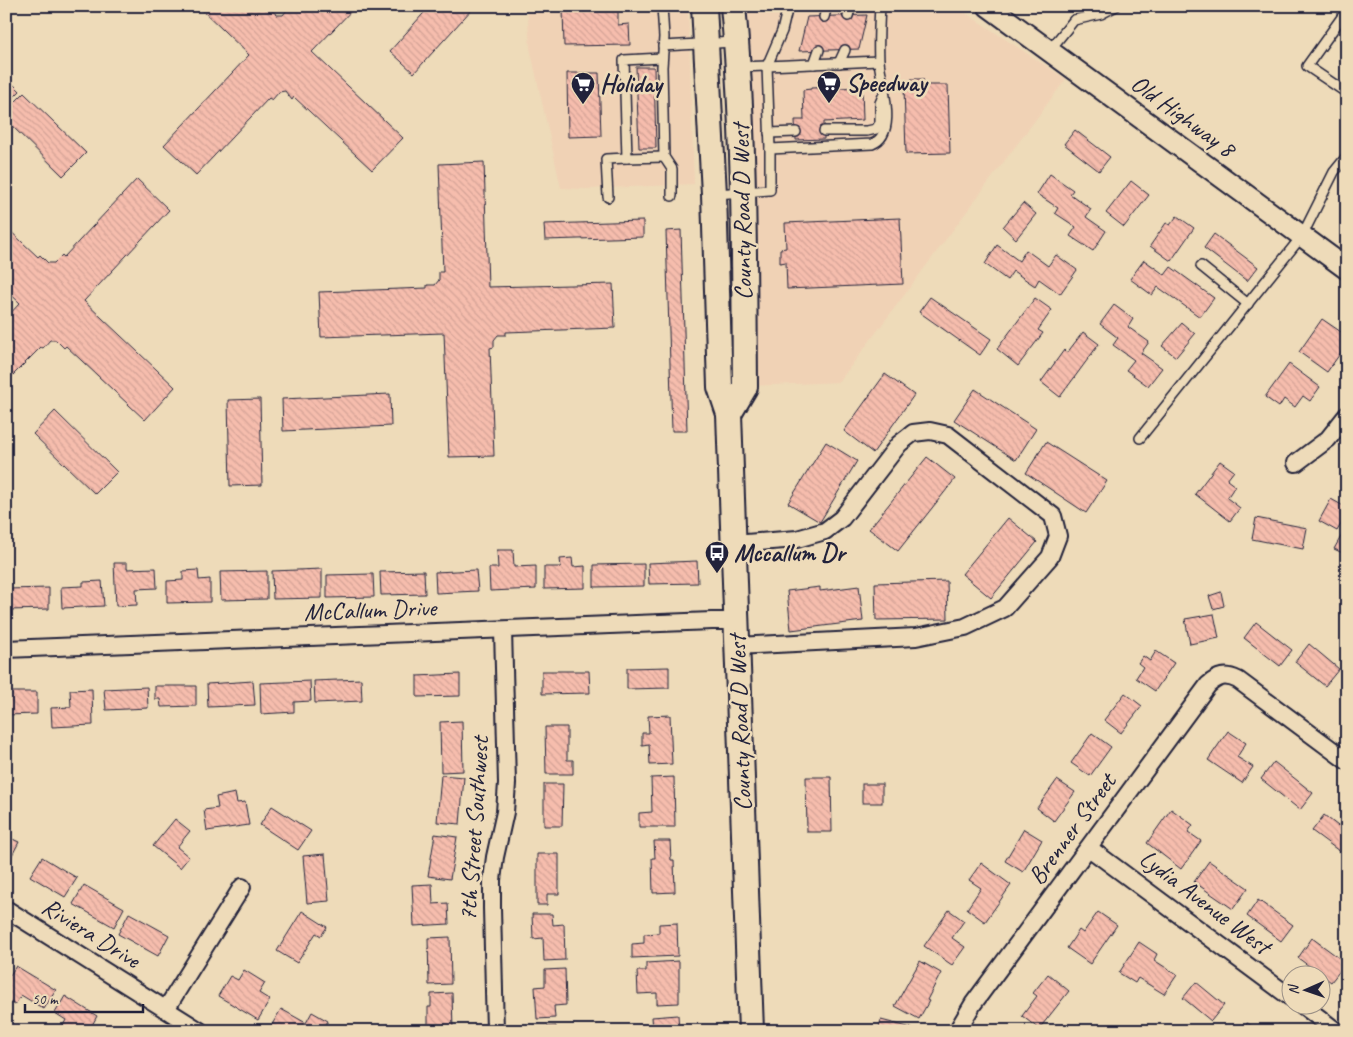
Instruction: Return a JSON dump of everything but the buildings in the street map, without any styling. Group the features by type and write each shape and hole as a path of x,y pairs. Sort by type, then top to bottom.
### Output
{"main road":[{"name":"County Road D West","path":"704,6 714,194 720,387 729,414 751,1031"},
{"name":"County Road D West","path":"729,414 745,387 743,191 737,42 733,6"}],"street":[{"name":"Old Highway 8","path":"988,6 1347,269"},
{"path":"1296,463 1328,439 1347,414"},
{"path":"734,544 797,539 825,531 842,518 899,444 913,433 930,431 948,435 1037,502 1053,516 1058,536 1050,557 1005,608 965,627 916,637 737,646"},
{"name":"McCallum Drive","path":"6,649 736,621"},
{"name":"7th Street Southwest","path":"495,1031 492,880 507,783 503,630"},
{"name":"Brenner Street","path":"958,1031 973,1004 1208,685 1215,679 1224,676 1238,680 1347,761"},
{"name":"Lydia Avenue West","path":"1089,848 1280,990"},
{"path":"166,1009 242,887"},
{"name":"Riviera Drive","path":"6,909 200,1031"},
{"path":"1314,1014 1336,1031"}],"lane":[{"path":"662,6 664,37 662,58 664,157 672,169 672,196"},
{"path":"714,194 770,190 767,66 782,31 788,6"},
{"path":"824,17 827,6"},
{"path":"848,16 851,6"},
{"path":"770,149 872,144 882,138 886,127 886,108 879,61 880,6"},
{"path":"1049,51 1074,20 1101,14 1116,6"},
{"path":"1347,10 1308,66 1347,93"},
{"path":"663,46 737,42"},
{"path":"814,64 819,50"},
{"path":"839,63 845,50"},
{"path":"627,158 624,60 662,58"},
{"path":"738,67 879,61"},
{"path":"824,131 867,131 876,129 880,123 880,103 884,93"},
{"path":"770,134 796,132"},
{"path":"1140,438 1302,236 1334,172 1347,156"},
{"path":"608,197 606,159 664,157"},
{"path":"1201,266 1248,304"}],"shaded area":[{"path":"527,6 688,6 694,184 586,189 561,188 530,48"},
{"path":"743,6 955,6 1066,79 839,382 751,386"}],"place":[{"name":"Speedway","path":"829,104"},
{"name":"Holiday","path":"583,105"},
{"name":"Mccallum Dr","path":"717,574"}]}
